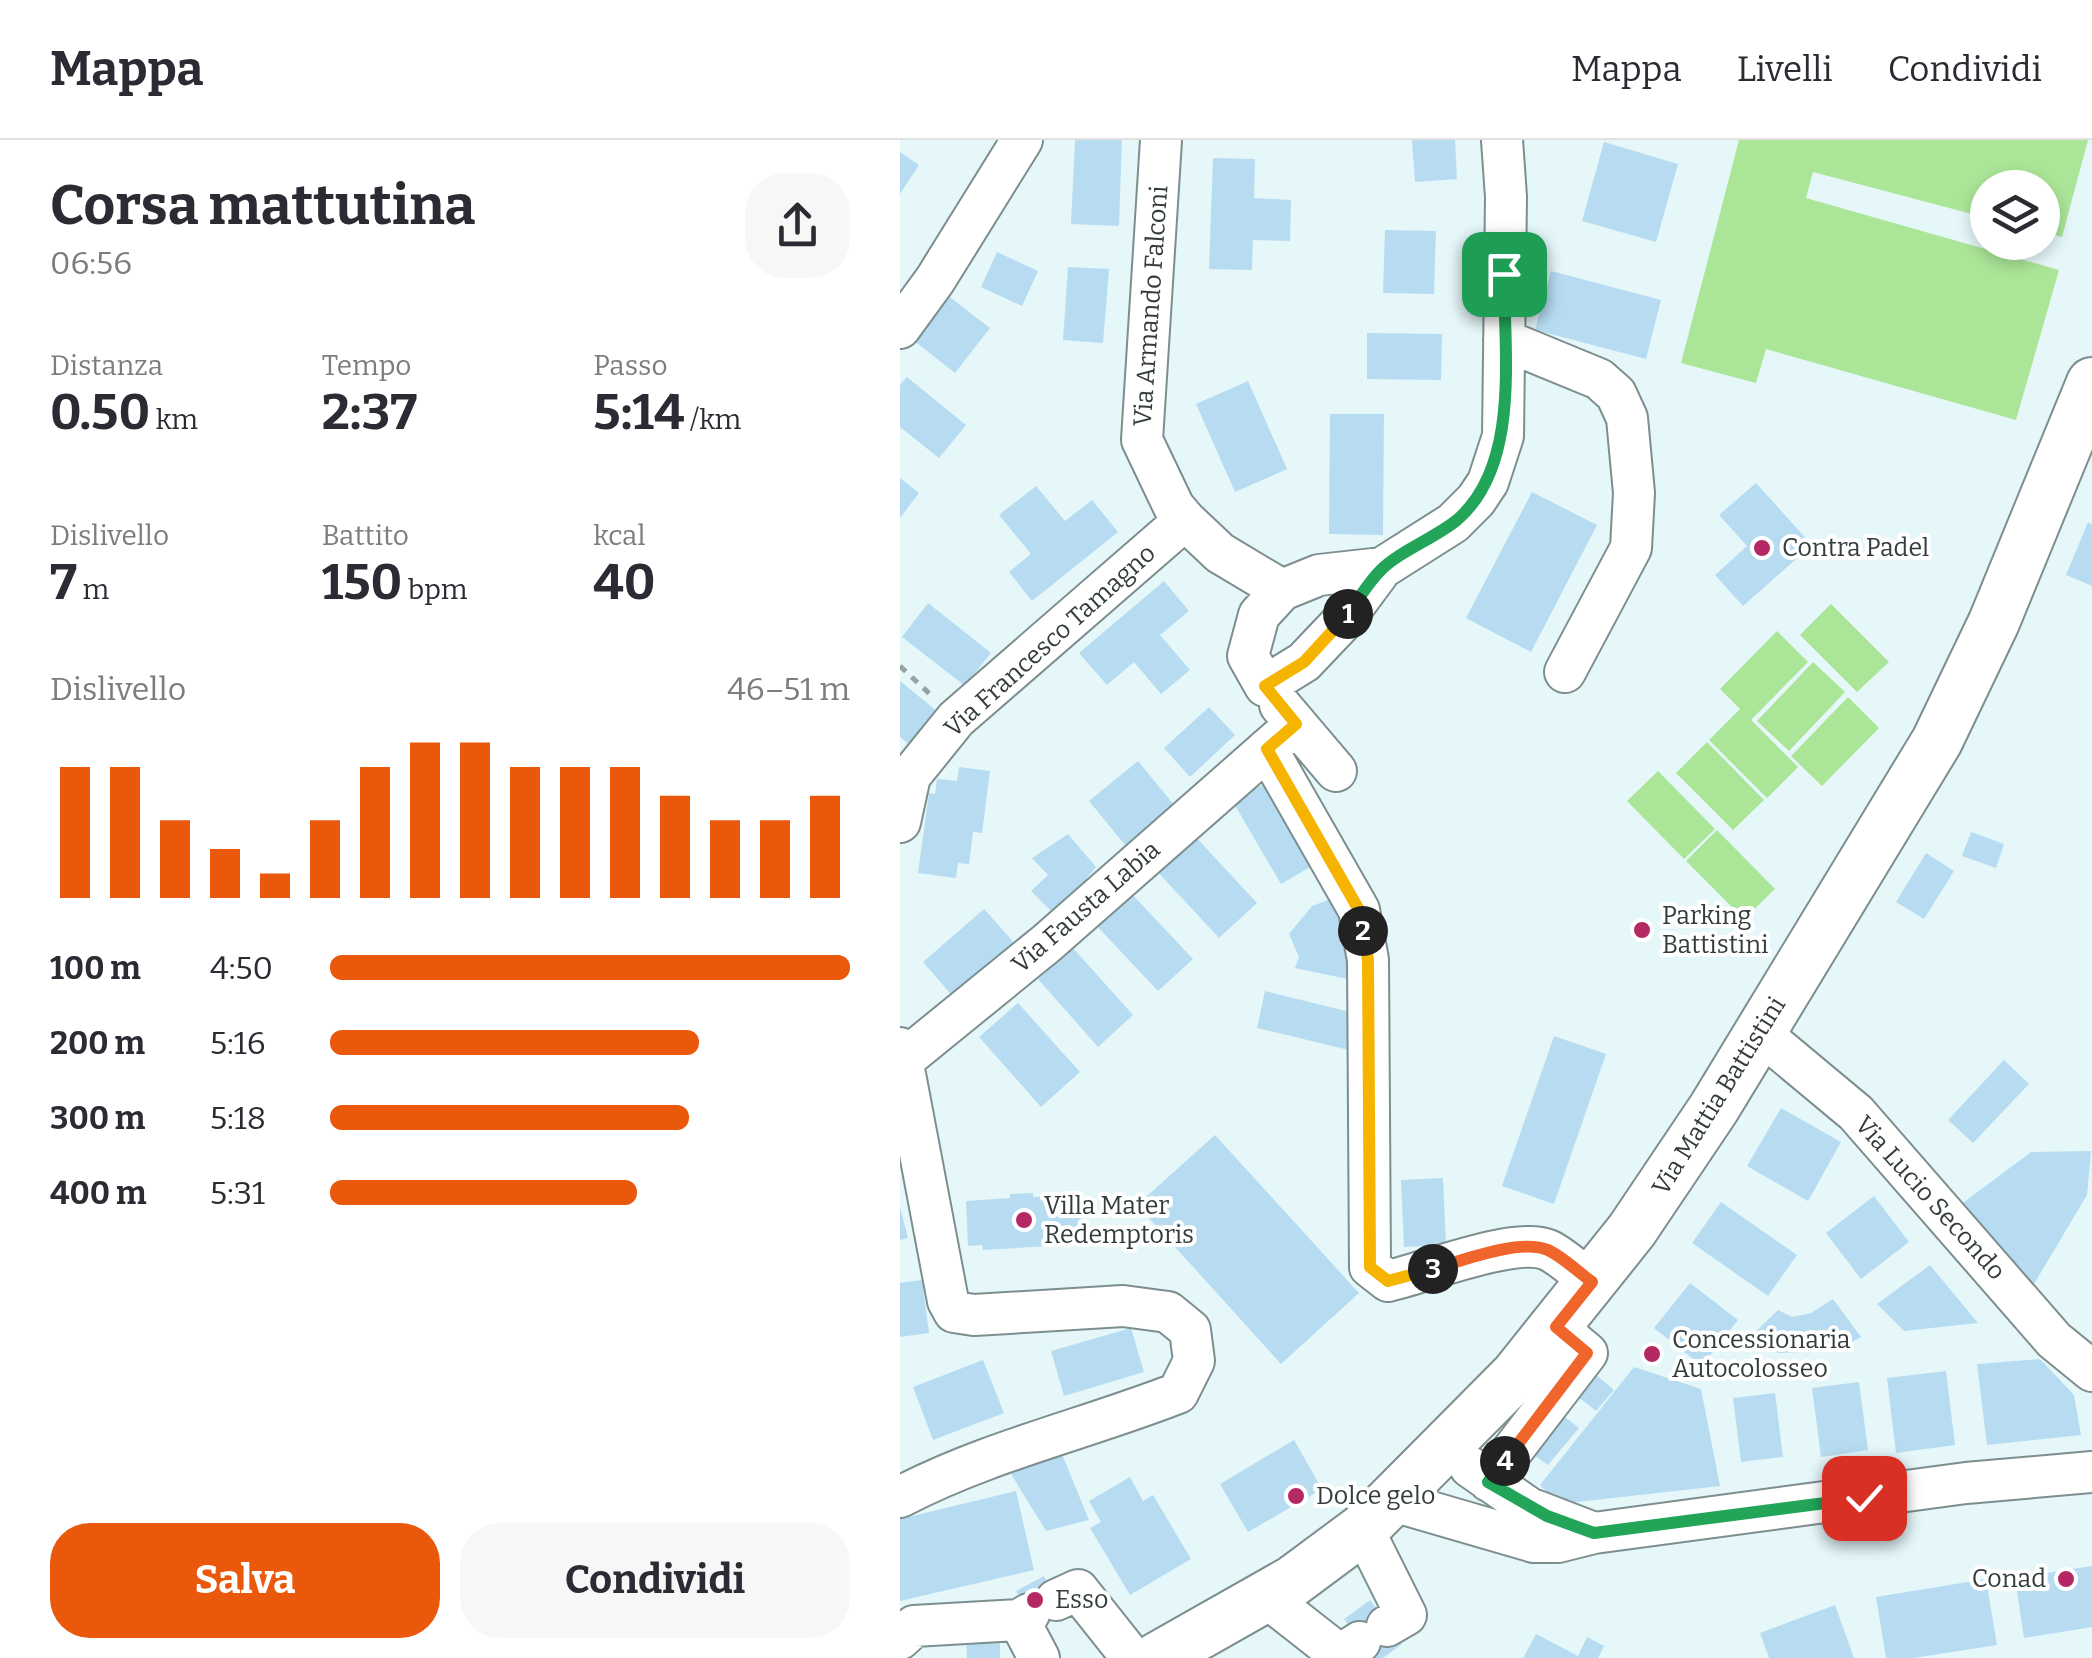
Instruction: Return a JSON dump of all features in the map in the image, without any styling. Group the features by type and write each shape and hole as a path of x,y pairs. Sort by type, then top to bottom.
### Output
{"main road":[{"name":"Via Mattia Battistini","path":"1156,1658 1313,1567 1378,1515 1446,1448 1533,1388 1556,1327 1674,1170 1875,847 1944,727 1994,622 2092,383"}],"street":[{"path":"900,328 1022,140"},
{"name":"Via Armando Falconi","path":"1161,140 1142,440 1174,506 1185,520 1220,552 1282,590"},
{"path":"1265,686 1304,662 1342,622 1382,568 1453,523 1488,482 1503,436 1506,197 1502,140"},
{"path":"1504,340 1599,379 1616,394 1627,418 1634,494 1631,548 1565,672"},
{"name":"Via Francesco Tamagno","path":"900,822 910,776 956,720 1185,520"},
{"path":"1382,568 1319,575 1282,590 1260,615 1248,656 1265,686 1282,737 1359,910 1368,960 1370,1267 1388,1281 1473,1257 1532,1247 1548,1250 1592,1282"},
{"path":"1282,737 1336,771"},
{"name":"Via Fausta Labia","path":"901,1054 1047,943 1282,737"},
{"name":"Via Lucio Secondo","path":"1760,1032 1856,1113 2054,1340 2092,1371"},
{"path":"900,1496 946,1473 1178,1394 1194,1360 1190,1330 1168,1312 1123,1306 974,1315 954,1312 948,1301 901,1054"},
{"path":"1488,1482 1533,1388"},
{"path":"1446,1448 1488,1482 1547,1516 1594,1533"},
{"path":"1266,1597 1340,1655 1406,1616 1378,1515 1534,1542 1558,1542 1594,1533 1966,1483 2092,1472"},
{"path":"900,1639 914,1626 1035,1611 1078,1590 1132,1658"},
{"path":"1035,1611 1040,1658"}],"path":[{"path":"900,666 956,720"}],"green space":[{"path":"1739,140 2088,140 2062,237 2060,170 1970,170 1970,214 1813,172 1806,198 1970,245 1970,260 2024,260 2059,270 2016,420 1766,349 1756,383 1681,363"},
{"path":"1831,604 1889,662 1857,692 1800,635"},
{"path":"1777,631 1808,662 1751,720 1798,767 1767,798 1709,740 1740,709 1720,689"},
{"path":"1813,662 1845,692 1789,751 1757,721"},
{"path":"1848,697 1879,728 1822,786 1791,756"},
{"path":"1707,742 1764,800 1733,830 1676,773"},
{"path":"1658,771 1715,829 1684,859 1627,801"},
{"path":"1717,830 1775,889 1744,919 1686,861"}],"building":[{"path":"1075,140 1122,140 1119,226 1071,224"},
{"path":"1412,140 1455,140 1457,179 1415,182"},
{"path":"1604,142 1678,164 1656,242 1582,221"},
{"path":"900,152 919,165 900,194"},
{"path":"1213,158 1255,159 1254,198 1291,200 1290,241 1253,240 1252,270 1209,269"},
{"path":"1385,230 1436,231 1434,294 1383,293"},
{"path":"997,252 1038,271 1022,306 981,287"},
{"path":"1068,267 1109,269 1103,343 1063,340"},
{"path":"1551,271 1661,300 1646,359 1535,330"},
{"path":"947,295 990,328 955,373 913,340"},
{"path":"1367,333 1442,334 1441,380 1367,379"},
{"path":"907,377 966,425 939,458 900,427 900,385"},
{"path":"1248,381 1287,469 1235,492 1196,404"},
{"path":"1330,414 1384,414 1383,535 1329,534"},
{"path":"900,478 919,493 900,518"},
{"path":"1756,483 1812,545 1743,606 1715,575 1747,546 1719,515"},
{"path":"1036,486 1065,521 1092,500 1118,532 1032,601 1009,572 1031,554 999,515"},
{"path":"1532,492 1597,525 1531,652 1466,618"},
{"path":"2088,522 2092,525 2092,586 2066,575"},
{"path":"1164,581 1189,611 1160,635 1190,670 1161,694 1134,662 1107,685 1079,653"},
{"path":"928,603 991,653 965,686 902,637"},
{"path":"900,681 938,712 910,745 900,737"},
{"path":"1209,707 1235,735 1190,777 1164,748"},
{"path":"1138,761 1175,806 1125,845 1089,801"},
{"path":"959,767 990,771 982,833 973,832 969,864 958,863 956,878 918,873 929,793 935,794 937,779 957,781"},
{"path":"1276,777 1324,859 1281,884 1233,802"},
{"path":"1971,832 2004,844 1996,868 1962,856"},
{"path":"1192,833 1257,903 1219,938 1154,868"},
{"path":"1068,834 1096,867 1056,916 1031,891 1048,875 1032,858"},
{"path":"1926,853 1954,871 1924,919 1896,902"},
{"path":"1130,892 1193,959 1158,991 1095,924"},
{"path":"1342,895 1362,982 1295,968 1299,957 1289,934 1312,906"},
{"path":"984,909 1018,947 957,1001 923,962"},
{"path":"1073,948 1133,1015 1098,1047 1038,979"},
{"path":"1265,991 1366,1016 1357,1052 1257,1028"},
{"path":"1018,1003 1080,1072 1041,1107 979,1037"},
{"path":"1554,1036 1606,1054 1554,1204 1502,1186"},
{"path":"2004,1060 2029,1084 1973,1143 1948,1120"},
{"path":"1781,1108 1841,1142 1808,1201 1747,1166"},
{"path":"1215,1135 1359,1293 1281,1364 1137,1205"},
{"path":"2091,1151 2087,1195 2028,1294 1960,1205 2031,1152"},
{"path":"1443,1178 1446,1245 1404,1247 1401,1180"},
{"name":"Villa Mater Redemptoris","path":"1033,1193 1033,1197 1079,1194 1082,1239 1067,1240 1067,1245 983,1250 982,1245 968,1246 966,1201"},
{"path":"1874,1196 1909,1242 1861,1279 1826,1233"},
{"path":"1721,1202 1797,1255 1768,1296 1692,1243"},
{"path":"900,1207 908,1238 900,1240"},
{"path":"1930,1265 1978,1323 1904,1331 1877,1304"},
{"path":"922,1280 929,1333 900,1337 900,1283"},
{"path":"1690,1283 1738,1320 1702,1366 1654,1328"},
{"path":"1833,1299 1861,1337 1837,1350 1779,1353 1758,1347 1748,1339 1778,1310 1792,1317 1811,1313"},
{"path":"1131,1328 1144,1372 1064,1396 1051,1351"},
{"path":"2040,1359 2074,1395 2081,1435 1987,1445 1977,1364"},
{"path":"983,1360 1004,1413 933,1440 913,1387"},
{"path":"1634,1367 1701,1389 1720,1486 1559,1504 1540,1485"},
{"path":"1590,1370 1614,1390 1596,1411 1572,1392"},
{"path":"1946,1371 1955,1445 1896,1453 1887,1378"},
{"path":"1859,1382 1868,1450 1821,1457 1812,1388"},
{"path":"1775,1393 1783,1457 1741,1462 1733,1398"},
{"path":"1560,1413 1579,1428 1548,1465 1528,1451"},
{"path":"1294,1440 1322,1489 1248,1532 1220,1484"},
{"path":"1062,1454 1089,1520 1046,1531 1011,1474"},
{"path":"1130,1477 1143,1501 1153,1495 1191,1559 1130,1595 1090,1528 1101,1522 1089,1501"},
{"path":"1016,1491 1034,1570 900,1601 900,1519"},
{"path":"2092,1566 2092,1627 2024,1638 2015,1578"},
{"path":"1044,1576 1064,1615 1037,1629 1016,1591"},
{"path":"1986,1579 1997,1645 1914,1658 1886,1658 1876,1597"},
{"path":"1370,1600 1402,1644 1383,1658 1373,1658 1344,1619"},
{"path":"1835,1605 1854,1658 1769,1658 1760,1633"},
{"path":"1000,1633 1000,1658 967,1658 966,1635"},
{"path":"1536,1634 1578,1656 1587,1637 1604,1646 1598,1658 1523,1658"}],"place":[{"name":"Contra Padel","path":"1762,548"},
{"name":"Parking Battistini","path":"1642,930"},
{"name":"Villa Mater Redemptoris","path":"1024,1220"},
{"name":"Concessionaria Autocolosseo","path":"1652,1354"},
{"name":"Dolce gelo","path":"1296,1496"},
{"name":"Conad","path":"2066,1579"},
{"name":"Esso","path":"1035,1600"}],"route":[{"path":"1504,274 1503,436 1488,482 1453,523 1382,568 1342,622 1304,662 1265,686 1296,724 1267,749 1359,910 1368,960 1370,1267 1388,1281 1473,1257 1532,1247 1548,1250 1592,1282 1556,1327 1587,1353 1488,1482 1566,1525 1594,1533 1864,1498"}]}
